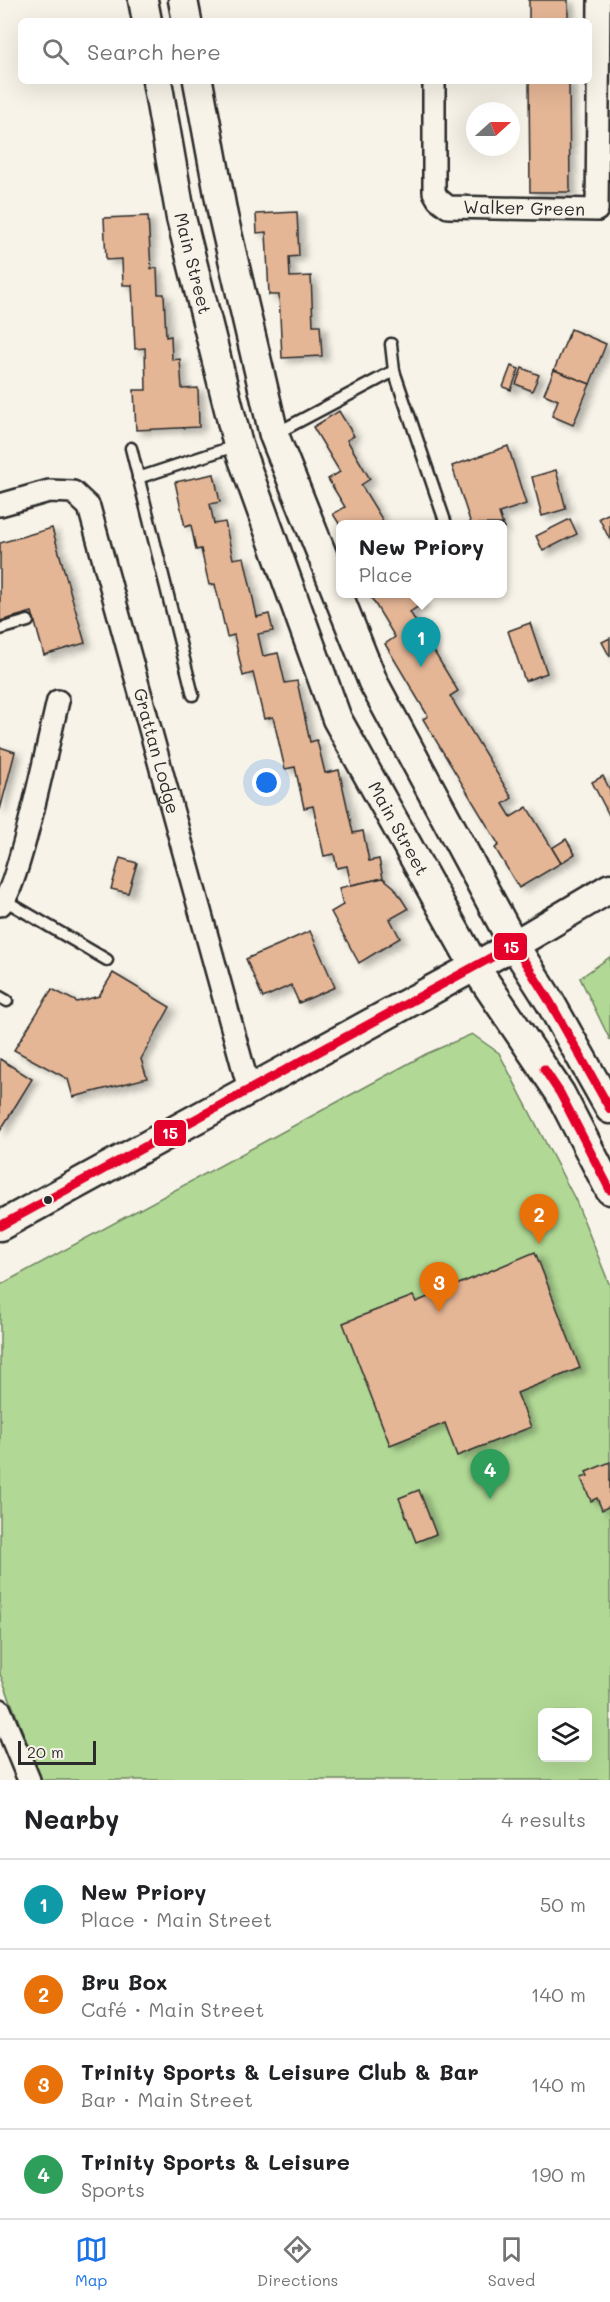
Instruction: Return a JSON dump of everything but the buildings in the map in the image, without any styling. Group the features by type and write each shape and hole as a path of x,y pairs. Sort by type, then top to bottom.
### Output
{"street":[{"path":"143,0 146,18"},
{"path":"183,0 186,18"},
{"name":"Walker Green","path":"434,84 434,192 438,199 448,207 597,210 604,95 599,0"},
{"name":"Main Street","path":"158,84 181,218 238,445 337,720 475,967 560,1093 610,1190"},
{"path":"199,84 223,216 274,435 336,590"},
{"path":"238,445 274,435"},
{"name":"Grattan Lodge","path":"0,505 49,491 73,492 89,507 249,1089"},
{"path":"339,598 373,682 514,945 550,1002 610,1109"},
{"path":"3,903 18,867 58,701"},
{"path":"0,1226 475,967 610,888"},
{"path":"0,1710 29,1780"}],"lane":[{"path":"391,344 394,371 444,520"},
{"path":"274,435 394,371"},
{"path":"138,478 238,445"},
{"path":"131,448 194,695"},
{"path":"0,629 28,621"},
{"path":"3,903 107,960"}],"green space":[{"path":"610,957 610,1040 580,978"},
{"path":"472,1034 499,1053 576,1201 610,1286 610,1780 42,1780 0,1674 0,1285 426,1054"}],"transit line":[{"name":"15","path":"0,1226 514,945 550,1002 610,1109"},
{"name":"15","path":"544,1069 560,1093 610,1190"}],"place":[{"name":"New Priory","path":"421,667"},
{"name":"Bru Box","path":"539,1244"},
{"name":"Trinity Sports & Leisure Club & Bar","path":"439,1312"},
{"name":"Trinity Sports & Leisure","path":"490,1499"}]}
